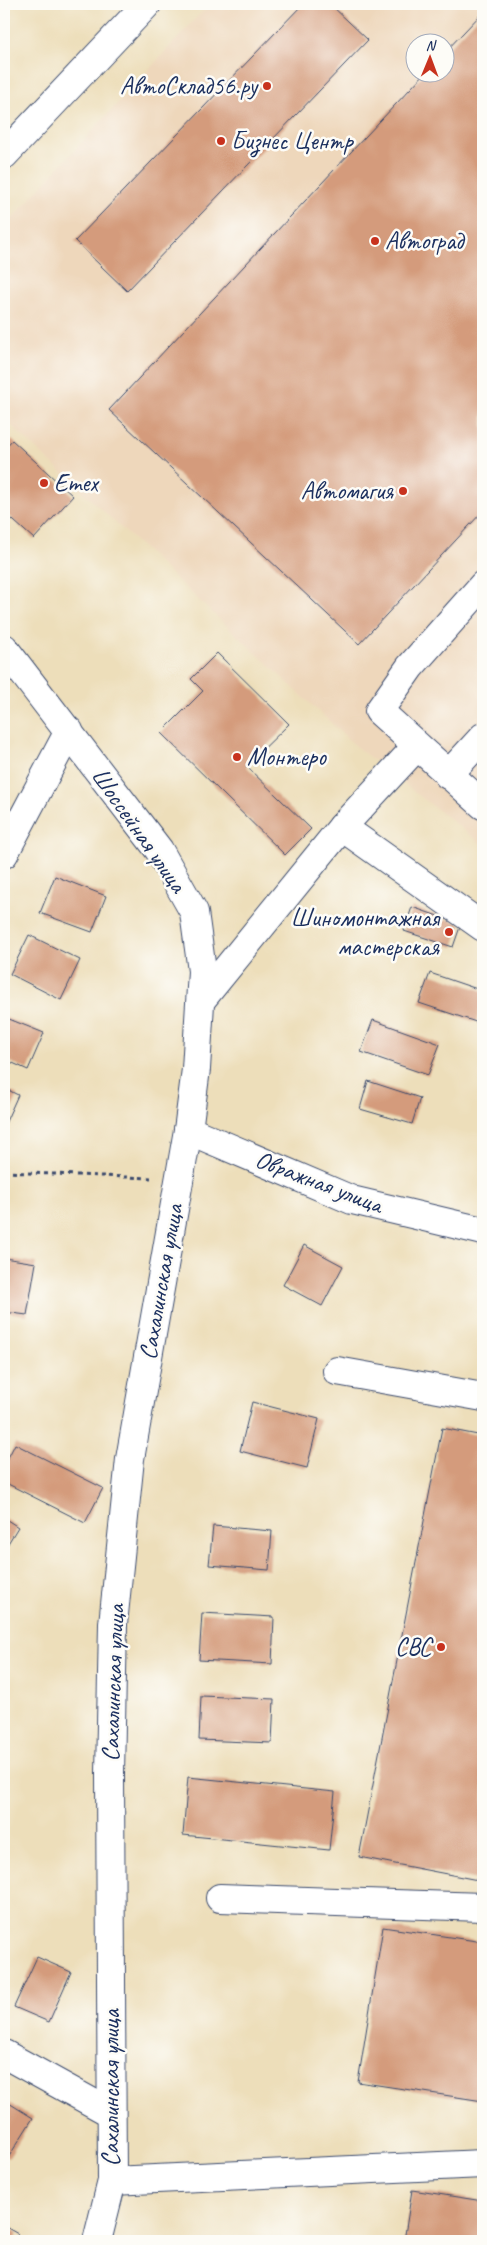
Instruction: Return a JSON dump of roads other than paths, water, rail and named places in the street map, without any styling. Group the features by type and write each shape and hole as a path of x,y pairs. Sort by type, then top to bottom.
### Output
{"street":[{"path":"4,155 147,4"},
{"path":"483,585 410,668 379,711 483,805"},
{"name":"Шоссейная улица","path":"4,648 159,850 194,912 202,972 202,999 188,1130"},
{"path":"4,854 69,731"},
{"path":"448,775 483,737"},
{"path":"202,999 342,827 417,746"},
{"path":"342,827 483,928"},
{"name":"Сахалинская улица","path":"97,2241 112,2181 110,1774 113,1624 130,1459 188,1130"},
{"name":"Овражная улица","path":"188,1130 352,1200 483,1231"},
{"path":"337,1371 483,1397"},
{"path":"220,1898 483,1907"},
{"path":"4,2054 111,2114"},
{"path":"112,2181 483,2164"}],"place":[{"name":"АвтоСклад56.ру","path":"267,86"},
{"name":"Бизнес Центр","path":"221,141"},
{"name":"Автоград","path":"375,241"},
{"name":"Emex","path":"44,483"},
{"name":"Автомагия","path":"403,491"},
{"name":"Монтеро","path":"237,757"},
{"name":"Шиномонтажная мастерская","path":"449,932"},
{"name":"СВС","path":"441,1647"}]}
